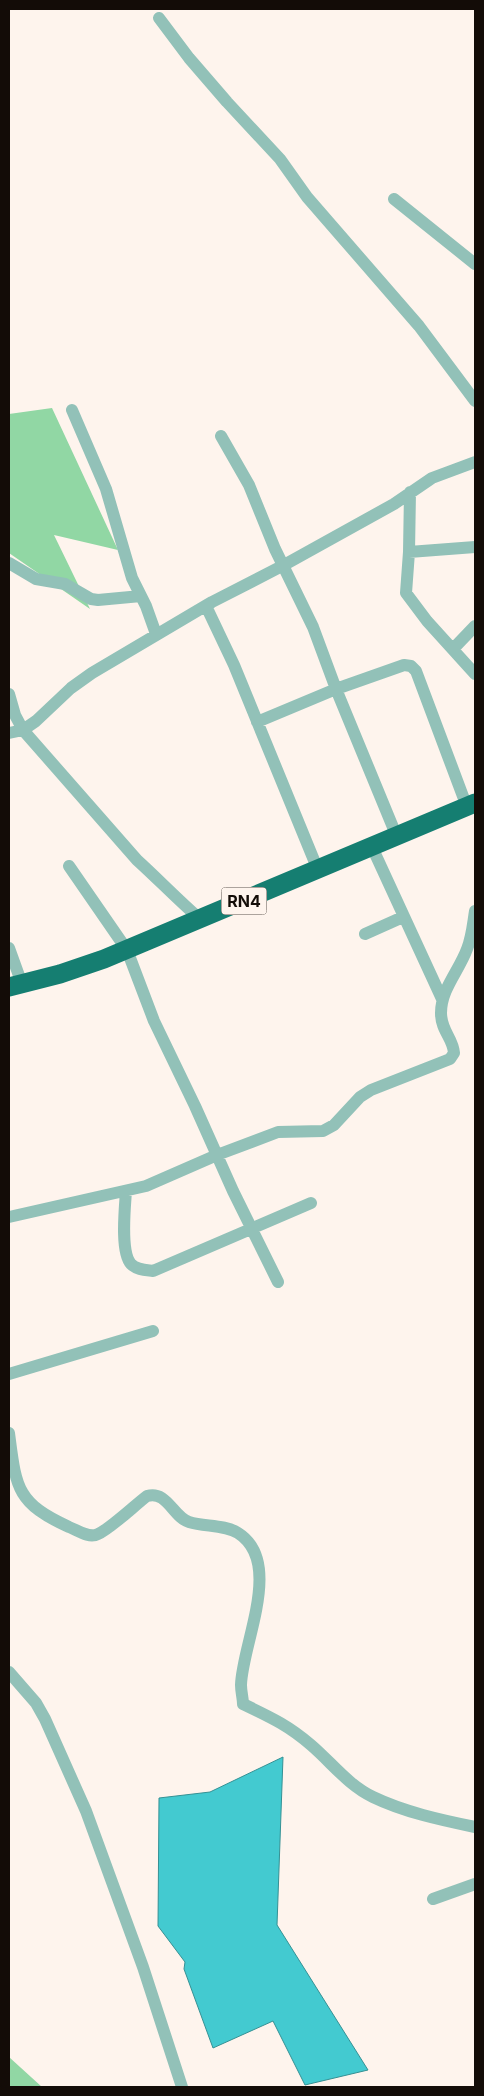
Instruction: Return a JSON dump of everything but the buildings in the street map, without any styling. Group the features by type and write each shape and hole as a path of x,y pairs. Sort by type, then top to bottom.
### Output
{"highway":[{"name":"RN4","path":"15,986 60,974 127,950 471,805"}],"street":[{"path":"159,18 226,102 280,160 307,197 419,326 475,400"},
{"path":"394,199 475,264"},
{"path":"72,410 106,489 131,573 156,634"},
{"path":"221,436 249,485 262,519 313,627 336,689 397,837"},
{"path":"9,733 23,730 83,679 156,634 394,504 432,478 475,462"},
{"path":"410,492 406,592 427,621 475,674"},
{"path":"409,552 475,548"},
{"path":"9,563 36,579 65,584 91,599 141,596"},
{"path":"206,606 234,665 318,870"},
{"path":"453,649 475,626"},
{"path":"257,722 336,689 404,665 412,666 416,671 471,805"},
{"path":"9,694 15,715 23,730 137,860 150,870 176,898 200,919"},
{"path":"9,1217 126,1191 169,1177 216,1155 278,1132 323,1131 334,1125 360,1097 371,1090 450,1059 454,1053 454,1046 446,1035 442,1022 442,999 372,847"},
{"path":"69,866 127,950 154,1021 216,1155 278,1282"},
{"path":"442,999 468,947 475,911"},
{"path":"365,934 403,917"},
{"path":"9,948 15,986"},
{"path":"126,1191 124,1227 125,1242 130,1262 135,1267 153,1271 311,1203"},
{"path":"9,1374 153,1331"},
{"path":"9,1433 12,1473 30,1505 52,1519 86,1534 98,1534 147,1496 153,1494 160,1496 185,1521 223,1527 236,1531 245,1538 255,1554 260,1582 241,1685 243,1704 284,1723 348,1780 372,1796 440,1820 475,1828"},
{"path":"9,1672 36,1703 45,1719 86,1811 143,1967 182,2087"},
{"path":"433,1899 475,1884"}],"green space":[{"path":"52,408 118,550 54,535 90,609 9,553 9,414"},
{"path":"9,2057 42,2087 9,2087"}],"water":[{"path":"283,1757 277,1925 368,2070 305,2085 273,2021 213,2048 184,1969 185,1962 158,1926 159,1798 210,1792"}]}
